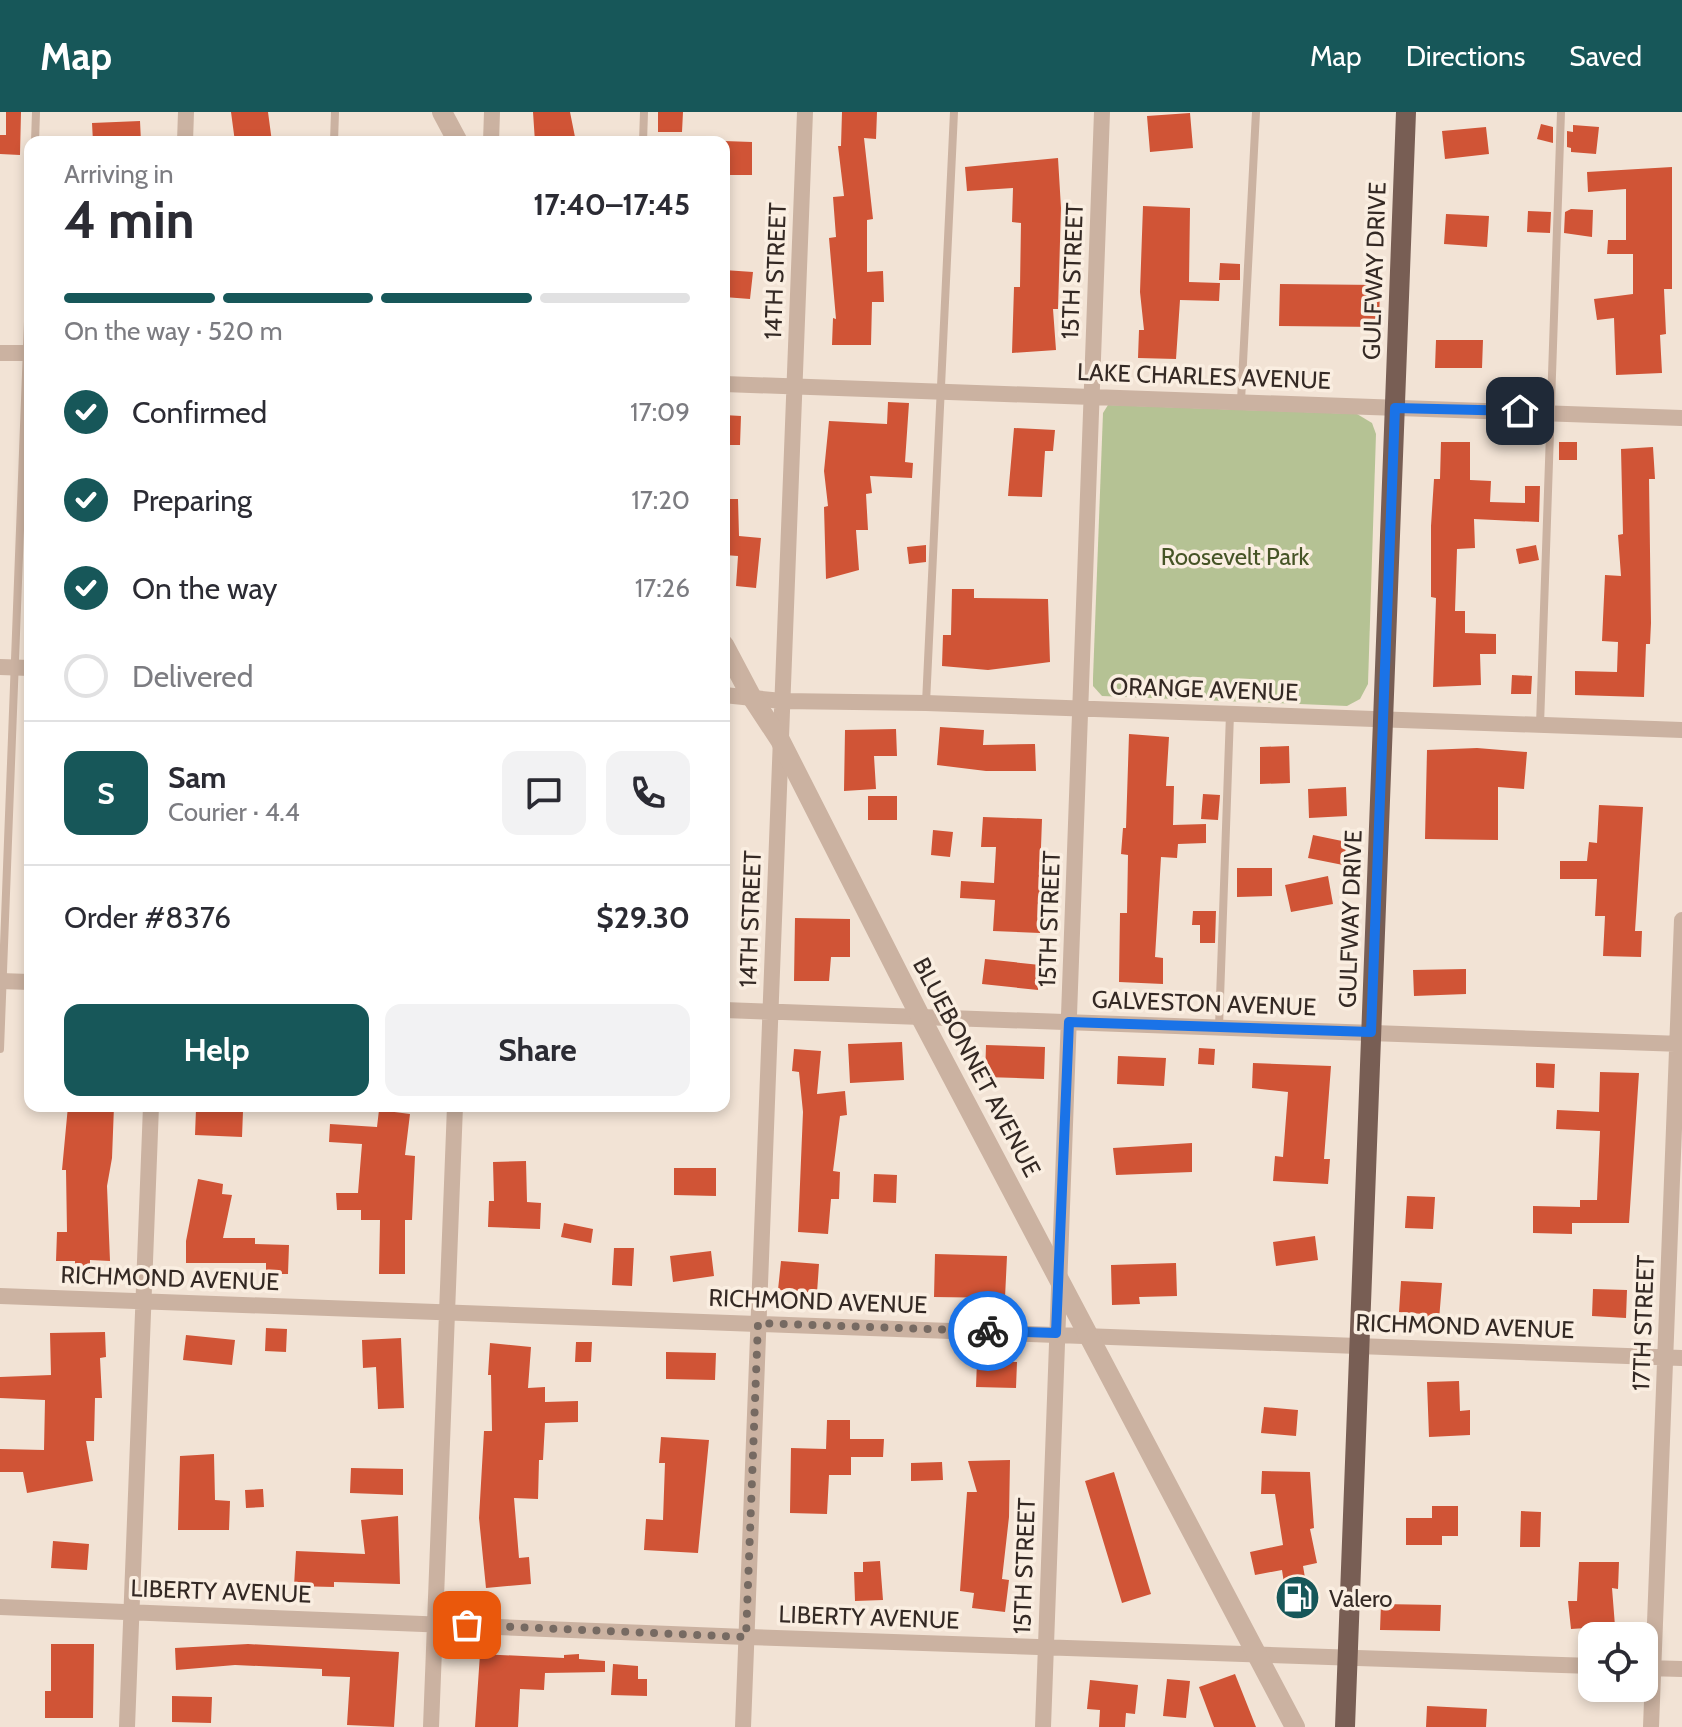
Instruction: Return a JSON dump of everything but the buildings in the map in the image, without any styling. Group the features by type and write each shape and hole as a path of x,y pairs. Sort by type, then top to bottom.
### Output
{"main road":[{"name":"GULFWAY DRIVE","path":"1345,1727 1406,112"}],"street":[{"path":"185,136 186,112"},
{"path":"442,112 455,136"},
{"path":"491,136 492,112"},
{"name":"14TH STREET","path":"743,1727 805,112"},
{"name":"15TH STREET","path":"1043,1727 1102,112"},
{"path":"0,353 24,353"},
{"name":"LAKE CHARLES AVENUE","path":"730,384 941,389 1682,418"},
{"name":"BLUEBONNET AVENUE","path":"730,656 780,740 920,1016 1295,1727"},
{"name":"ORANGE AVENUE","path":"730,695 782,701 926,703 1682,730"},
{"name":"17TH STREET","path":"1653,1622 1674,1358 1682,920"},
{"path":"1,981 24,982"},
{"name":"GALVESTON AVENUE","path":"730,1010 1680,1044"},
{"path":"127,1727 151,1112"},
{"path":"431,1727 455,1112"},
{"name":"RICHMOND AVENUE","path":"0,1296 1674,1358"},
{"name":"LIBERTY AVENUE","path":"0,1607 1578,1665"},
{"path":"1658,1668 1682,1669"},
{"name":"17TH STREET","path":"1650,1702 1651,1727"}],"lane":[{"path":"35,136 36,112"},
{"path":"334,136 335,112"},
{"path":"643,136 644,112"},
{"path":"926,703 954,112"},
{"path":"1241,401 1256,112"},
{"path":"1540,725 1561,112"},
{"path":"0,1049 24,450"},
{"path":"1219,1027 1230,713"}],"green space":[{"name":"Roosevelt Park","path":"1108,405 1357,414 1372,423 1376,434 1368,684 1360,699 1347,706 1102,696 1093,686 1103,413"}],"way so far":[{"path":"467,1625 746,1637 758,1323 988,1331"}],"place":[{"name":"Valero","path":"1298,1598"}],"route":[{"path":"988,1331 1056,1333 1069,1022 1371,1032 1395,408 1520,411"}]}
